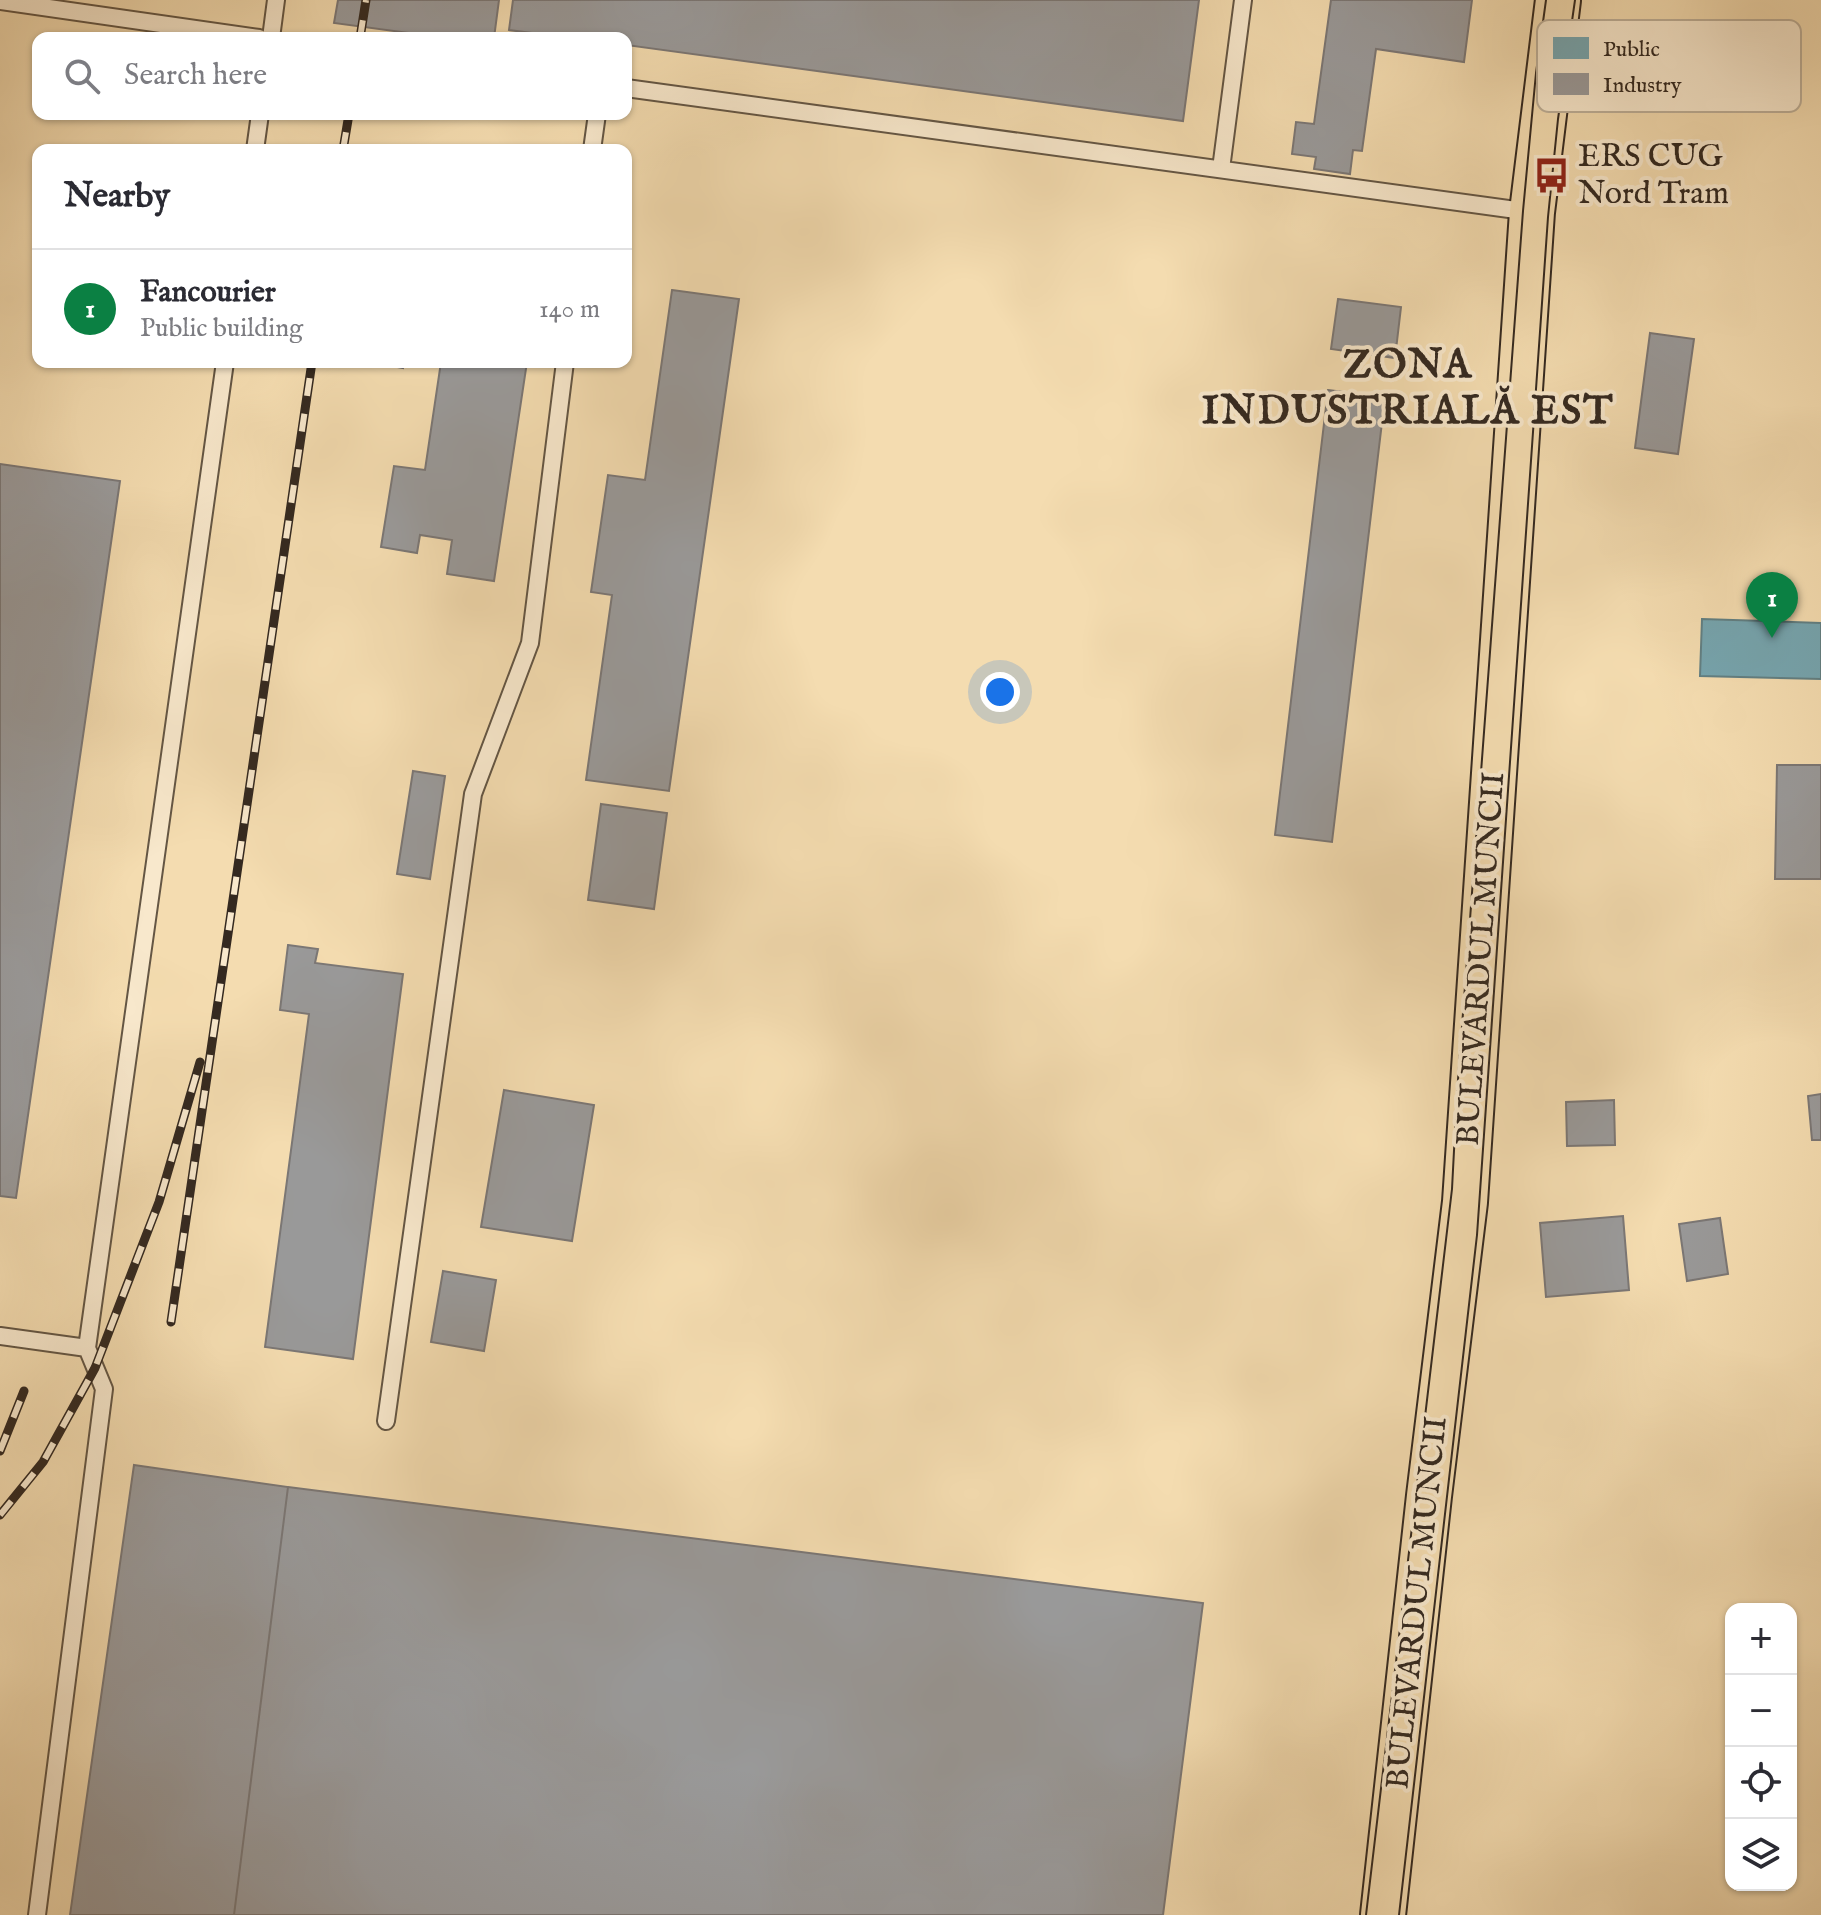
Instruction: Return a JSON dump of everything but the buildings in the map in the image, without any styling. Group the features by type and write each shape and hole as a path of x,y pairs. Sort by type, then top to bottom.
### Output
{"main road":[{"name":"BULEVARDUL MUNCII","path":"1556,20 1558,0"},
{"name":"BULEVARDUL MUNCII","path":"1383,1915 1465,1202 1532,212 1544,112"}],"lane":[{"path":"272,32 276,0"},
{"path":"1221,169 1243,0"},
{"path":"0,1 217,32"},
{"path":"632,89 1532,212"},
{"path":"256,144 259,120"},
{"path":"593,144 596,120"},
{"path":"37,1915 104,1389 87,1348 224,368"},
{"path":"386,1421 473,794 530,643 564,368"},
{"path":"0,1336 87,1348"}],"tram line":[{"path":"1543,20 1546,0"},
{"path":"1572,20 1575,0"},
{"path":"1366,1915 1452,1189 1523,211 1537,66"},
{"path":"1399,1915 1477,1235 1548,217 1559,112"}],"railway":[{"path":"361,32 366,0"},
{"path":"344,144 348,120"},
{"path":"171,1322 311,368"},
{"path":"0,1515 43,1462 95,1368 159,1202 200,1062"},
{"path":"0,1451 24,1391"}],"place":[{"name":"ERS CUG Nord Tram","path":"1552,175"},
{"name":"Fancourier","path":"1772,638"}],"district":[{"name":"ZONA INDUSTRIALĂ EST","path":"1408,389"}]}
